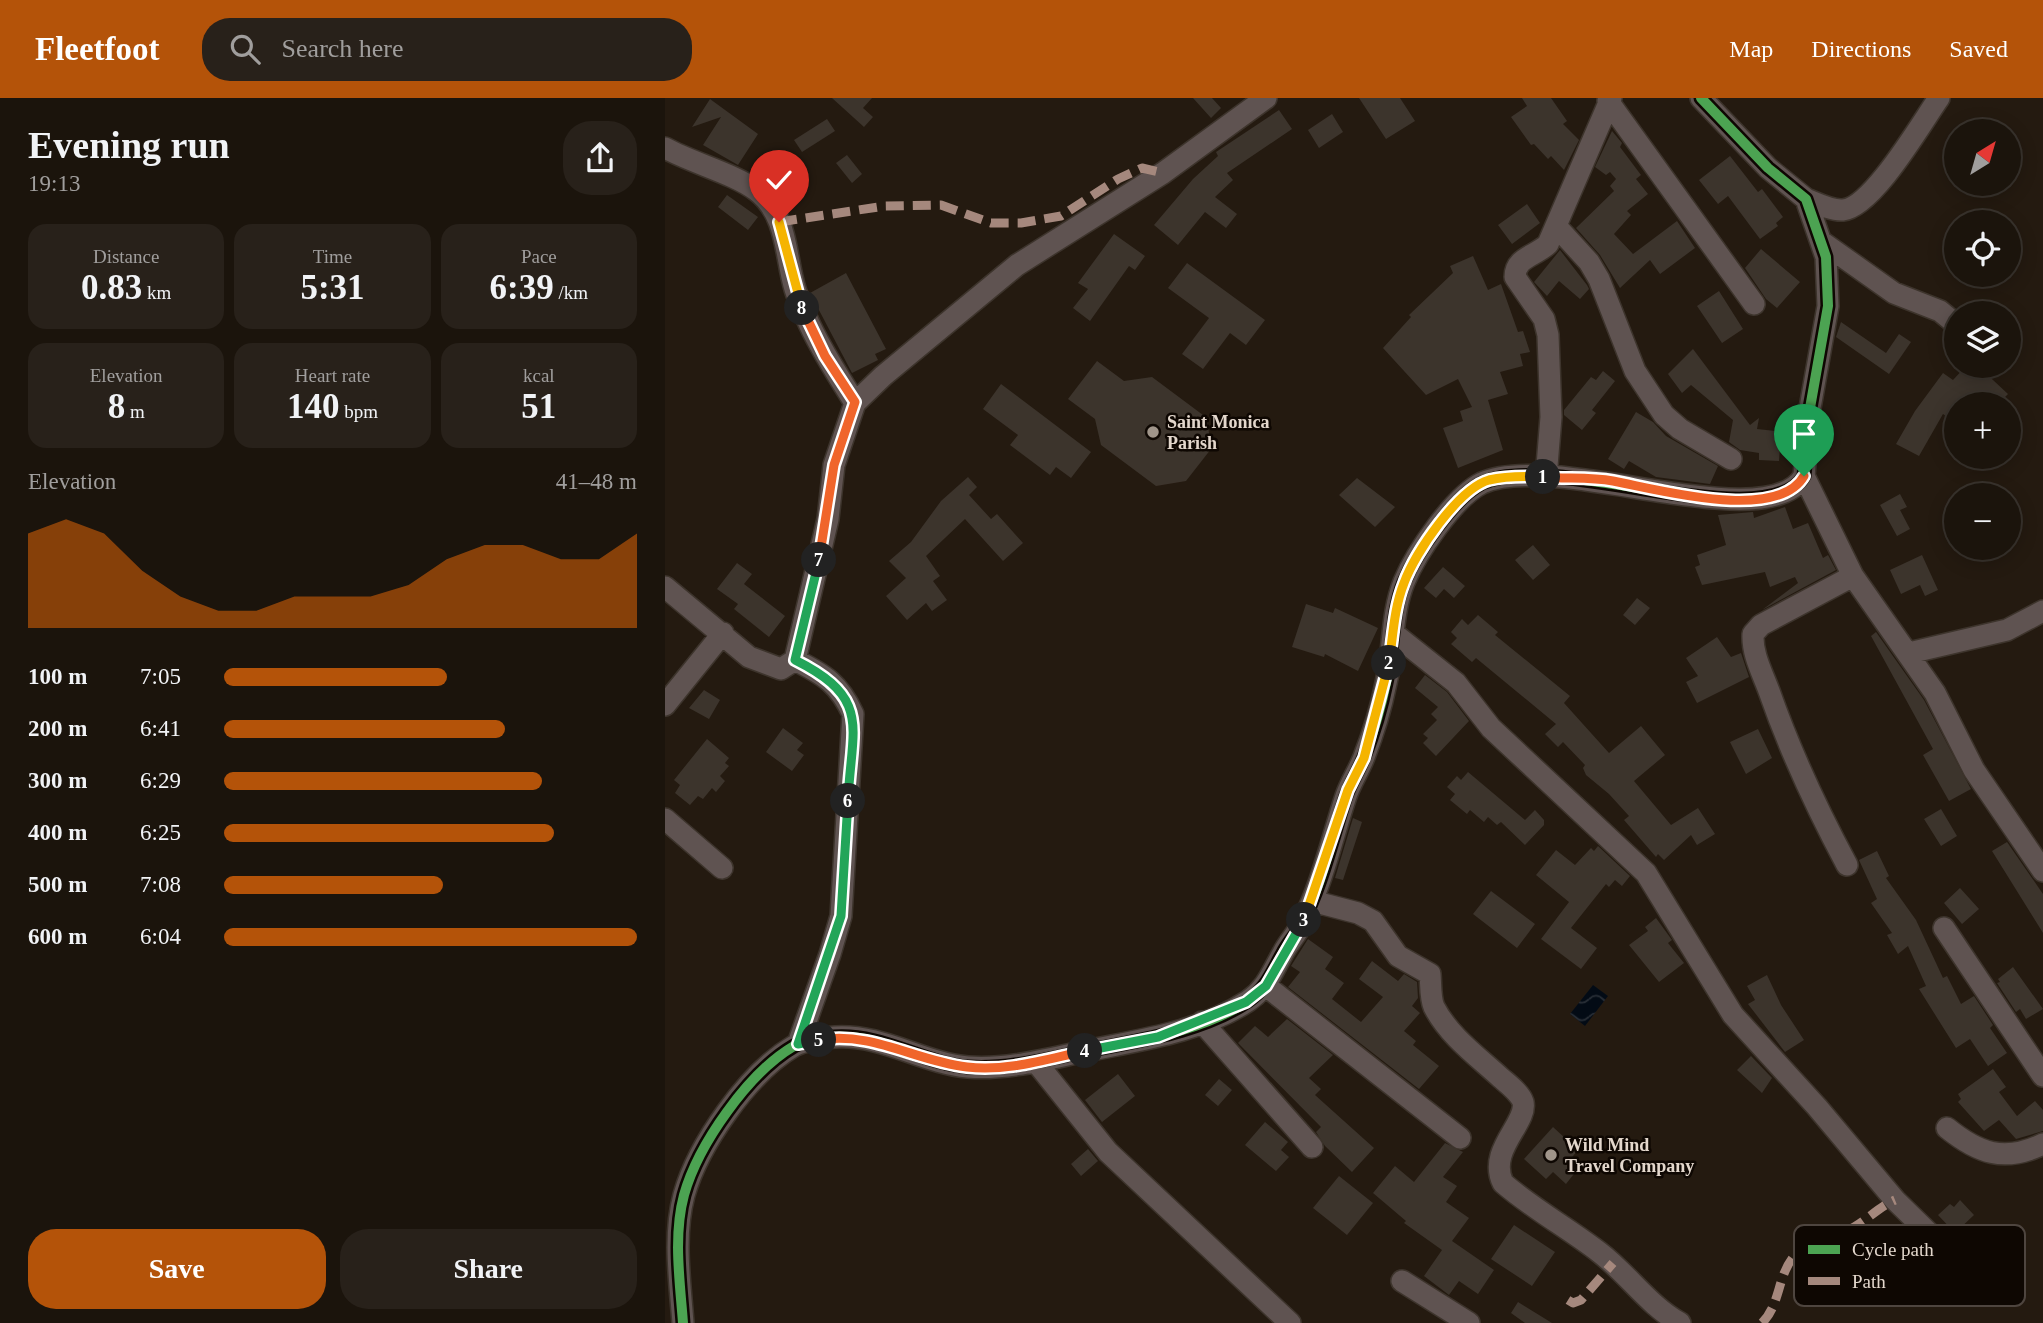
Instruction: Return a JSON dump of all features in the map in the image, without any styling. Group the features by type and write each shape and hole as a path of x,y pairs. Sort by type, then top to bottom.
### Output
{"street":[{"path":"1701,98 1768,168 1806,199 1843,210 1856,205 1876,187 1939,98"},
{"path":"665,587 749,657 781,669 795,660 828,519 834,465 855,402 1017,265 1153,180 1262,99"},
{"path":"1546,478 1551,417 1548,335 1544,319 1515,277 1514,271 1519,262 1539,253 1557,227 1609,100"},
{"path":"1609,100 1754,304"},
{"path":"665,148 716,173 737,178 768,202 782,228 795,289 808,321 825,356 855,402"},
{"path":"683,1323 678,1255 683,1198 697,1163 734,1105 774,1061 798,1044 836,1037 864,1039 896,1046 941,1063 970,1068 1036,1062 1158,1037 1202,1022 1246,1002 1266,986 1312,901 1348,790 1364,758 1387,681 1403,583 1428,541 1466,492 1487,481 1508,477 1589,478 1710,498 1742,500 1783,495 1794,490 1804,476 1810,408 1828,306 1826,257 1806,199"},
{"path":"1557,227 1589,262 1599,279 1635,371 1664,415 1680,429 1731,459"},
{"path":"1822,242 1894,293 1944,314"},
{"path":"1804,476 1853,576 1935,693 1982,781 2043,872"},
{"path":"1847,865 1819,811 1773,705 1752,648 1753,634 1761,625 1853,576"},
{"path":"1909,653 2007,630 2043,611"},
{"path":"665,705 723,633"},
{"path":"1393,633 1456,683 1491,728 1646,873 1659,890 1733,1016 1817,1107 1895,1200 1921,1225"},
{"path":"795,660 821,673 843,692 853,714 841,916 798,1044"},
{"path":"665,819 722,868"},
{"path":"1312,901 1358,913 1373,921 1398,956 1430,974 1433,1005 1458,1039 1512,1087 1523,1101 1522,1115 1503,1147 1500,1177 1503,1183 1598,1251 1623,1271 1655,1306 1680,1323"},
{"path":"1944,928 2043,1076"},
{"path":"1266,986 1460,1138"},
{"path":"1202,1022 1312,1147"},
{"path":"1036,1062 1108,1152 1290,1323"},
{"path":"1947,1128 1971,1147 1986,1152 2024,1152 2043,1144"},
{"path":"1402,1281 1469,1323"}],"water":[{"path":"1593,985 1608,996 1585,1026 1570,1014"}],"building":[{"path":"832,98 872,98 863,108 873,117 864,127"},
{"path":"1193,98 1212,98 1221,108 1211,118"},
{"path":"1359,98 1400,98 1415,121 1386,139"},
{"path":"1522,98 1551,98 1567,121 1563,124 1579,140 1564,170 1551,156 1548,159 1534,144 1531,145 1511,117 1527,106"},
{"path":"710,99 758,134 738,165 703,145 721,117 692,127"},
{"path":"1279,110 1292,129 1227,173 1233,180 1215,197 1237,214 1226,228 1205,212 1178,245 1154,225 1193,179 1218,156 1216,152"},
{"path":"1332,114 1343,132 1319,148 1308,130"},
{"path":"827,119 835,131 802,152 794,140"},
{"path":"1612,131 1622,143 1620,147 1641,175 1636,179 1648,194 1627,211 1631,215 1614,234 1633,254 1677,221 1695,248 1660,274 1650,260 1620,288 1600,255 1576,228 1614,191 1610,186 1616,179 1610,172 1606,175 1595,167"},
{"path":"847,155 862,174 852,183 836,163"},
{"path":"1730,156 1758,192 1762,189 1783,217 1776,223 1778,226 1760,239 1728,196 1718,204 1699,180"},
{"path":"727,195 758,217 748,230 718,207"},
{"path":"1527,204 1540,223 1512,244 1498,225"},
{"path":"1114,234 1145,256 1135,270 1129,266 1090,321 1073,308 1088,289 1078,283"},
{"path":"1761,249 1800,282 1777,308 1766,299 1745,268"},
{"path":"1560,250 1589,289 1580,299 1559,281 1547,296 1534,282"},
{"path":"1473,256 1488,290 1501,284 1518,332 1523,331 1530,352 1520,354 1523,366 1500,372 1508,394 1488,400 1503,450 1458,468 1443,428 1463,421 1460,411 1472,407 1458,379 1426,395 1383,348 1411,317 1409,315 1453,273 1450,266"},
{"path":"1187,263 1265,320 1246,345 1230,333 1203,369 1182,354 1209,318 1168,288"},
{"path":"846,273 886,349 875,354 878,360 852,373 810,293"},
{"path":"1719,291 1743,329 1722,343 1697,306"},
{"path":"1841,322 1886,353 1899,334 1911,342 1889,374 1836,337"},
{"path":"1693,349 1750,425 1759,418 1757,429 1795,433 1793,447 1780,447 1779,461 1759,460 1759,453 1740,450 1729,442 1733,420 1691,385 1682,393 1668,374"},
{"name":"Saint Monica Parish","path":"1097,361 1124,381 1152,377 1207,418 1211,449 1186,481 1156,486 1101,445 1095,419 1068,399"},
{"path":"1603,371 1615,381 1592,410 1596,413 1582,430 1564,415 1564,410 1591,377 1596,380"},
{"path":"1943,373 1944,378 1991,378 2006,392 1944,392 1944,415 1919,456 1896,444 1915,411"},
{"path":"1001,384 1091,452 1071,478 1056,467 1050,475 1010,445 1018,435 983,409"},
{"path":"1636,412 1653,422 1666,436 1718,466 1710,484 1656,477 1629,461 1624,469 1608,459"},
{"path":"968,477 977,487 969,495 991,519 997,514 1023,543 1003,561 965,519 926,556 940,576 933,581 947,600 932,611 926,603 907,620 886,596 906,578 889,561 911,542 941,501"},
{"path":"1357,478 1395,507 1375,527 1339,495"},
{"path":"1900,494 1907,507 1900,510 1910,529 1897,536 1880,505"},
{"path":"1785,507 1793,529 1808,523 1823,558 1828,555 1836,570 1762,610 1798,583 1795,577 1770,587 1765,572 1702,585 1695,567 1700,565 1697,555 1726,545 1718,515 1753,512 1754,518"},
{"path":"1533,545 1550,565 1533,580 1515,560"},
{"path":"1922,555 1938,590 1925,596 1920,585 1901,594 1890,570"},
{"path":"737,563 752,574 744,584 785,616 769,637 734,609 738,604 717,589"},
{"path":"1443,567 1465,586 1454,598 1444,589 1436,598 1424,588"},
{"path":"1637,598 1650,608 1635,625 1623,615"},
{"path":"1306,604 1333,613 1335,608 1378,628 1358,671 1325,654 1324,657 1292,647"},
{"path":"1478,615 1498,632 1495,635 1570,696 1564,703 1609,753 1641,726 1665,755 1634,781 1671,825 1698,808 1715,834 1697,845 1691,835 1664,860 1658,854 1656,857 1624,820 1629,816 1609,794 1586,775 1583,768 1585,765 1563,742 1558,747 1545,734 1556,724 1476,658 1472,662 1451,644 1457,638 1451,632 1462,619 1468,625"},
{"path":"1876,632 1924,700 1971,789 1949,801 1923,755 1933,749 1871,636"},
{"path":"1717,637 1731,657 1741,653 1749,677 1697,703 1686,682 1698,676 1686,658"},
{"path":"1425,675 1447,692 1469,721 1436,756 1423,743 1428,738 1423,734 1437,720 1431,714 1438,707 1415,688"},
{"path":"704,690 720,700 709,719 689,708"},
{"path":"783,728 803,743 797,750 804,755 792,771 766,752"},
{"path":"1758,729 1772,758 1746,774 1730,742"},
{"path":"707,739 729,758 725,763 729,766 720,776 725,781 716,792 712,788 703,799 698,796 690,805 675,793 680,785 674,780"},
{"path":"1468,772 1525,820 1535,810 1544,820 1544,825 1525,845 1501,822 1497,825 1488,817 1484,822 1470,810 1467,814 1450,800 1455,794 1447,787 1457,776 1461,780"},
{"path":"1941,809 1957,836 1941,846 1924,819"},
{"path":"1353,818 1362,822 1343,880 1335,878"},
{"path":"2007,842 2043,894 2043,933 1992,851"},
{"path":"1598,846 1630,876 1622,886 1615,880 1609,887 1606,884 1571,928 1597,948 1581,969 1541,939 1569,902 1536,875 1556,850 1575,865 1591,848 1594,851"},
{"path":"1877,851 1889,876 1886,878 1916,920 1943,978 1947,976 1961,1004 1974,996 1993,1025 1990,1028 2007,1053 1988,1066 1970,1039 1956,1048 1919,989 1926,986 1908,946 1898,954 1887,935 1892,933 1871,903 1877,899 1859,860"},
{"path":"1960,888 1979,909 1962,924 1944,903"},
{"path":"1491,891 1535,924 1517,948 1473,914"},
{"path":"1656,918 1672,940 1668,943 1684,963 1659,982 1629,945 1648,931 1645,927"},
{"path":"1308,939 1333,957 1325,969 1344,983 1332,999 1361,1022 1383,997 1359,979 1372,961 1398,981 1404,974 1417,982 1418,998 1412,1006 1420,1013 1404,1031 1416,1041 1413,1045 1439,1066 1419,1089 1288,987 1300,972 1291,966"},
{"path":"2013,967 2043,1009 2026,1019 2020,1009 2016,1012 1997,983 2000,982 1998,979"},
{"path":"1767,975 1781,1005 1804,1040 1785,1052 1748,1004 1755,1000 1747,986"},
{"path":"1287,1019 1333,1055 1309,1078 1321,1089 1315,1095 1374,1148 1352,1172 1325,1146 1316,1132 1321,1127 1238,1043 1255,1026 1268,1037"},
{"path":"1751,1056 1772,1078 1762,1093 1737,1070"},
{"path":"1993,1069 2006,1087 1999,1092 2017,1116 2035,1101 2043,1110 2043,1131 2016,1139 1999,1120 1984,1131 1958,1102 1961,1099 1958,1094"},
{"path":"1118,1074 1135,1096 1102,1122 1085,1100"},
{"path":"1219,1079 1232,1090 1218,1106 1205,1095"},
{"path":"1265,1122 1288,1142 1281,1150 1289,1157 1276,1171 1245,1145"},
{"name":"Wild Mind Travel Company","path":"1553,1127 1578,1150 1568,1162 1577,1170 1566,1184 1553,1172 1546,1179 1524,1159"},
{"path":"1445,1143 1463,1152 1443,1177 1457,1186 1446,1202 1469,1218 1452,1241 1494,1270 1478,1294 1459,1281 1449,1295 1424,1276 1442,1250 1404,1223 1406,1221 1373,1193 1395,1166 1414,1182"},
{"path":"1088,1149 1098,1161 1081,1176 1071,1164"},
{"path":"1339,1176 1373,1203 1347,1235 1313,1208"},
{"path":"1960,1200 1974,1215 1963,1225 1947,1225 1938,1215 1950,1204 1954,1207"},
{"path":"1514,1225 1555,1252 1532,1286 1491,1259"},
{"path":"1518,1302 1552,1323 1525,1323 1511,1313"}],"marked path":[{"path":"779,222 885,206 941,205 991,223 1021,223 1061,216 1118,179 1142,168 1163,173"},
{"path":"1857,1225 1895,1200"},
{"path":"1762,1323 1773,1307 1785,1271 1794,1256"},
{"path":"1568,1300 1573,1303 1581,1300 1613,1263"}],"cycle path":[{"path":"683,1323 678,1259 679,1227 684,1195 691,1175 727,1112 759,1074 794,1046 819,1039 853,1037 968,1067 1012,1065 1149,1039 1190,1028 1230,1012 1260,991 1308,910 1321,878 1346,796 1371,739 1386,683 1397,607 1404,582 1417,556 1437,527 1471,490 1482,483 1515,476 1557,477 1705,497 1748,499 1782,493 1804,476 1810,408 1828,306 1826,257 1806,199 1768,168 1701,98"}],"place":[{"name":"Saint Monica Parish","path":"1153,432"},
{"name":"Wild Mind Travel Company","path":"1551,1155"}],"route":[{"path":"779,222 795,289 808,321 825,356 855,402 847,419 834,465 828,519 795,660 821,673 843,692 853,714 841,916 798,1044 836,1037 864,1039 896,1046 941,1063 970,1068 1019,1065 1158,1037 1202,1022 1246,1002 1266,986 1312,901 1348,790 1364,758 1375,723 1387,681 1393,624 1403,583 1417,557 1466,492 1487,481 1508,477 1589,478 1682,494 1742,500 1783,495 1794,490 1804,476"}]}
